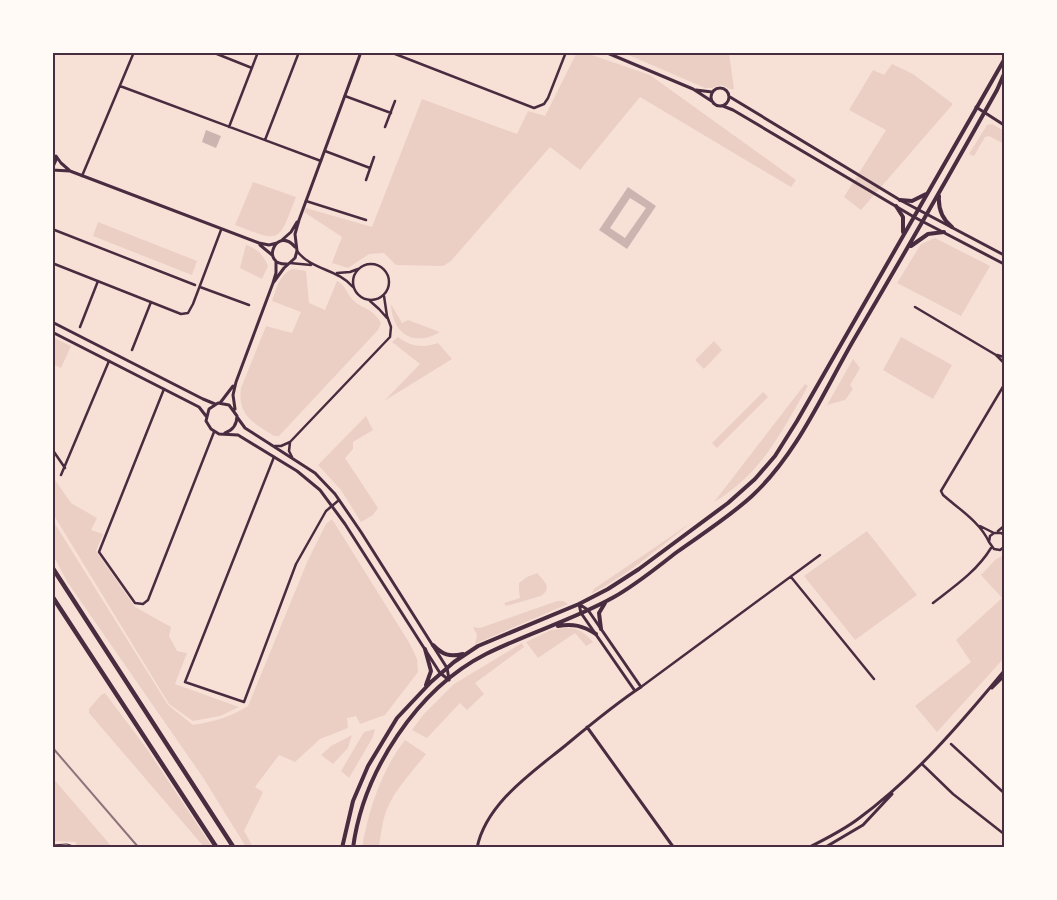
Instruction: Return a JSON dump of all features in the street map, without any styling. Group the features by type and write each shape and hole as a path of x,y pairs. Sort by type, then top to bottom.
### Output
{"highway":[{"path":"52,567 234,848"},
{"path":"52,596 217,848"}],"main road":[{"path":"342,848 350,810 368,766 396,718 440,673 468,653 494,638 579,604 616,584 728,503 766,468 797,421 1004,60"},
{"path":"353,848 369,786 386,753 411,716 449,680 483,655 588,610 629,588 734,511 774,475 802,432 908,249 985,112 1004,74"},
{"path":"900,200 912,201 928,193"},
{"path":"939,194 940,211 944,220 952,227"},
{"path":"896,206 903,217 903,235"},
{"path":"908,249 928,234 944,232"},
{"path":"601,629 600,610 607,600"},
{"path":"548,627 574,624 596,634"},
{"path":"433,645 445,655 455,656 468,653"},
{"path":"417,696 425,686 430,671 430,662 425,649"}],"street":[{"path":"82,176 134,52"},
{"path":"212,52 252,68"},
{"path":"230,127 258,52"},
{"path":"265,140 299,52"},
{"path":"273,282 281,271 295,258 295,234 299,220 361,52"},
{"path":"390,52 534,108 544,104 548,98 566,52"},
{"path":"606,53 693,89 717,106 733,110 914,217 1004,264"},
{"path":"120,86 321,161"},
{"path":"712,102 712,92 716,88 723,88 728,91 730,97 728,103 722,106"},
{"path":"693,89 712,92"},
{"path":"345,96 391,113"},
{"path":"730,97 900,200 1004,255"},
{"path":"385,127 395,101"},
{"path":"976,107 1004,125"},
{"path":"52,151 70,171"},
{"path":"325,151 370,168"},
{"path":"52,169 56,164 56,156"},
{"path":"366,180 374,157"},
{"path":"52,169 70,171 259,244 269,245 288,241 301,257 347,280 362,298 377,300 384,296 390,284 386,271 380,266 371,264 350,272 336,273"},
{"path":"306,202 366,220"},
{"path":"273,256 273,250 291,232 299,220"},
{"path":"52,229 195,285"},
{"path":"52,263 181,314 188,313 200,287 221,230"},
{"path":"259,244 280,264 314,265"},
{"path":"225,434 235,425 236,414 233,395 236,382 276,273 276,261"},
{"path":"354,288 353,279 360,268"},
{"path":"80,327 98,281"},
{"path":"200,287 249,305"},
{"path":"272,445 281,446 290,442 386,343 391,332 384,296"},
{"path":"368,300 379,309 389,322"},
{"path":"132,350 151,302"},
{"path":"915,307 996,355 1004,363"},
{"path":"52,322 203,399 229,405 245,428 315,473 338,500 433,645 447,668 449,680"},
{"path":"52,332 199,407 206,417 208,426 214,432 238,435 309,480 331,505 440,673 449,680"},
{"path":"996,355 1004,357"},
{"path":"61,475 109,361"},
{"path":"206,417 209,409 227,396 236,382"},
{"path":"933,602 967,577 985,558 991,548 984,532 977,524 940,491 1004,386"},
{"path":"164,389 100,552 135,603 143,604 148,600 214,432"},
{"path":"290,442 289,451 292,458"},
{"path":"52,449 65,468"},
{"path":"274,457 185,682 244,702 296,564 322,517 331,505 338,500"},
{"path":"977,524 1004,535"},
{"path":"989,542 990,536 1004,526"},
{"path":"1000,550 1004,547"},
{"path":"991,548 1004,551"},
{"path":"477,848 482,832 504,799 535,771 641,686 820,556"},
{"path":"791,577 874,679"},
{"path":"579,604 588,610 641,686"},
{"path":"579,604 581,613 635,691"},
{"path":"981,699 1004,671"},
{"path":"824,848 863,825 1004,676"},
{"path":"587,728 674,848"},
{"path":"952,744 1004,793"},
{"path":"922,764 954,794 1004,834"},
{"path":"808,848 851,824 899,786"}],"path":[{"path":"52,845 67,844 80,848"}],"shaded area":[{"path":"577,52 586,53 650,75 796,180 791,187 640,97 580,170 550,147 451,261 443,266 396,265 384,253 369,254 348,268 332,263 342,237 304,212 306,208 372,227 422,99 517,134 528,111 545,116"},
{"path":"624,53 729,53 734,89 721,85 705,88"},
{"path":"892,64 913,74 953,104 861,210 844,197 886,130 849,110 873,70 884,75"},
{"path":"992,124 1004,131 1004,144 989,136 985,137 974,156 969,154 987,125"},
{"path":"253,182 296,197 281,231 276,235 262,235 235,225"},
{"path":"98,222 197,261 192,275 93,236"},
{"path":"935,238 990,266 961,316 897,283 921,244"},
{"path":"246,245 260,253 268,266 262,279 240,268"},
{"path":"293,269 306,271 309,303 325,310 337,281 342,284 353,300 371,311 381,323 378,330 279,436 274,436 248,418 240,398 241,388 266,326 292,333 301,312 272,301 282,278 288,271"},
{"path":"391,304 402,323 408,320 440,332 430,337 421,338 413,338 406,335 395,323"},
{"path":"52,337 71,346 61,368 53,364"},
{"path":"398,337 417,346 438,343 452,359 384,401 420,364 392,342"},
{"path":"901,337 952,365 933,399 883,370"},
{"path":"714,341 722,350 704,369 695,360"},
{"path":"853,359 860,368 850,385 853,389 845,400 827,405"},
{"path":"805,384 808,386 769,451 745,479 714,502"},
{"path":"763,392 768,397 717,448 712,443"},
{"path":"366,416 373,430 353,442 353,449 345,458 378,508 373,515 361,522 341,490 318,465"},
{"path":"53,477 71,503 97,518 91,530 103,534 96,551 135,607 171,627 169,636 177,651 187,653 175,684 239,707 220,716 193,721 169,704 53,514"},
{"path":"52,519 168,705 193,725 222,719 248,706 308,560 326,524 332,519 410,644 417,659 418,672 385,715 360,724 356,716 347,718 348,728 320,739 295,762 279,755 255,787 263,792 244,831 253,847 246,847 202,776 68,583 53,555"},
{"path":"692,522 631,570 591,594 594,589"},
{"path":"867,531 917,595 855,640 804,576"},
{"path":"1002,556 1004,558 1004,658 937,732 915,706 971,662 956,640 1002,598 981,575 996,559"},
{"path":"537,573 546,584 545,593 541,596 506,606 504,603 520,598 519,583"},
{"path":"557,601 563,601 568,604 475,644 477,635 473,627 480,628"},
{"path":"566,628 581,631 593,642 586,646 575,633 538,658 526,642 551,630"},
{"path":"522,643 524,647 475,683 484,694 467,710 460,703 427,738 412,730 423,715 454,684"},
{"path":"105,693 147,749 211,845 210,847 204,847 89,713 89,709"},
{"path":"375,729 373,737 349,778 341,771 364,732"},
{"path":"352,735 348,748 333,764 321,755 331,746"},
{"path":"405,740 426,754 399,787 390,802 384,818 379,847 362,847 377,791 389,764"},
{"path":"52,777 112,847 76,847 76,842 53,841"}],"building":[{"path":"206,130 221,136 216,148 202,142"},
{"path":"628,187 656,206 627,249 599,230","holes":["630,198 646,208 625,238 610,228"]}],"railway":[{"path":"52,747 139,848"}]}
